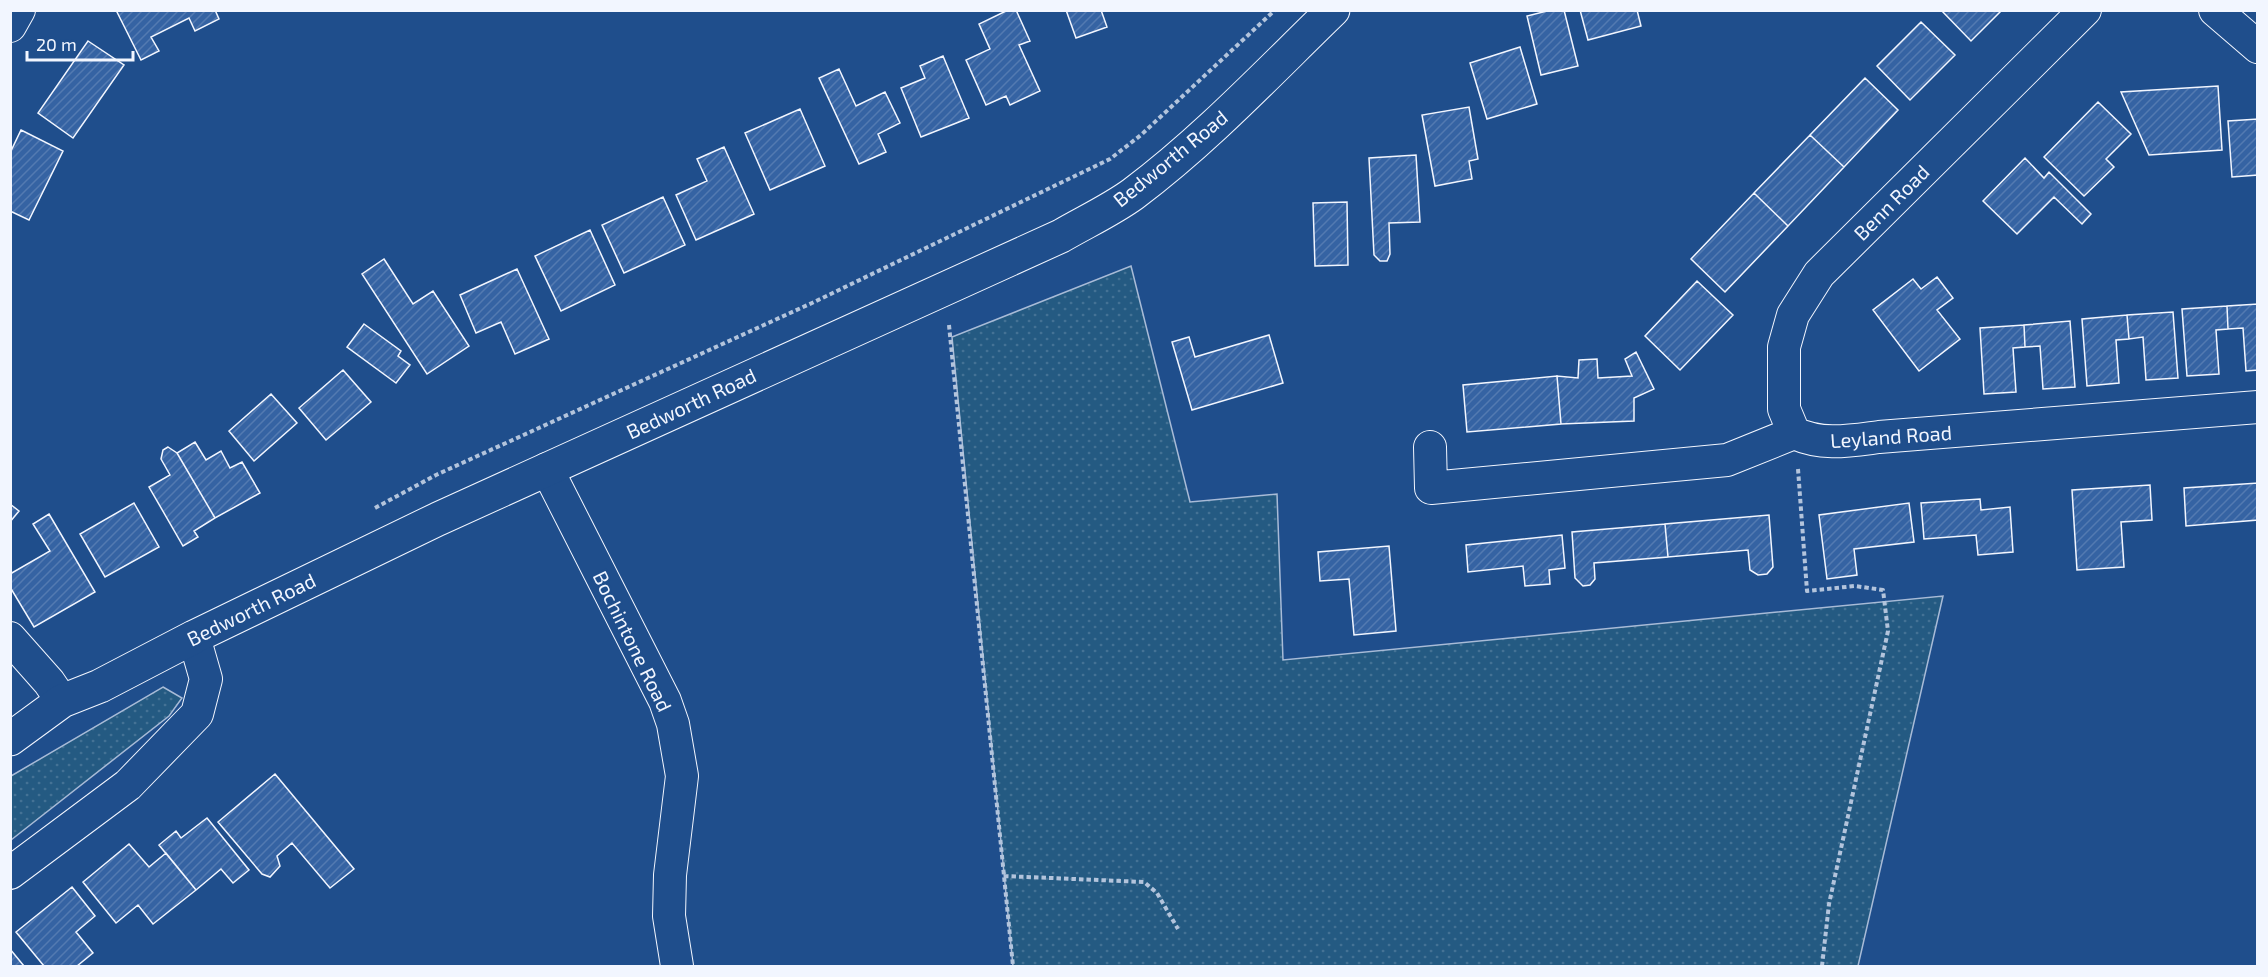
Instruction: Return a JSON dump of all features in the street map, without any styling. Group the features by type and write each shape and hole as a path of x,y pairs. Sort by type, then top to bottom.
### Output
{"main road":[{"name":"Bedworth Road","path":"10,739 62,701 100,686 194,637 547,469 1061,236 1131,195 1204,134 1333,10"}],"street":[{"path":"10,26 19,10"},
{"name":"Benn Road","path":"1794,433 1784,409 1784,346 1793,315 1819,274 2085,10"},
{"path":"2215,10 2258,47"},
{"name":"Leyland Road","path":"1794,433 1812,441 1836,443 2258,407"},
{"path":"1430,447 1431,488 1727,460 1794,433"},
{"name":"Bochintone Road","path":"547,469 665,701 673,724 682,776 670,886 670,932 677,966"},
{"path":"10,873 128,785 197,714 206,679 194,637"},
{"path":"10,638 62,701"}],"path":[{"path":"373,509 436,475 812,303 1110,159 1141,135 1275,10"},
{"path":"935,293 948,316 1013,966"},
{"path":"1797,468 1807,591 1855,586 1883,590 1888,631 1830,904 1822,966"},
{"path":"1004,876 1144,882 1157,893 1178,929"}],"shaded area":[{"path":"1131,266 1190,502 1277,494 1283,660 1943,596 1858,966 1013,966 952,337"},
{"path":"163,687 182,698 169,716 11,840 11,776"}],"building":[{"path":"116,10 215,10 219,19 195,31 189,18 151,37 159,51 141,60"},
{"path":"1008,10 1016,10 1030,41 1019,45 1040,91 1010,105 1006,96 986,105 966,60 990,49 979,24"},
{"path":"1066,10 1101,10 1107,27 1076,38"},
{"path":"1551,10 1564,10 1578,66 1541,75 1527,16"},
{"path":"1580,10 1637,10 1641,26 1588,40"},
{"path":"1941,10 2002,10 1971,41"},
{"path":"1921,22 1955,55 1910,100 1877,66"},
{"path":"88,41 124,65 73,138 38,113"},
{"path":"1520,47 1537,104 1487,119 1470,63"},
{"path":"943,56 969,118 921,137 901,88 925,78 920,66"},
{"path":"839,69 856,106 885,92 900,123 878,134 886,152 859,164 819,78"},
{"path":"1865,78 1898,110 1844,167 1810,135"},
{"path":"2218,86 2222,150 2149,155 2121,92"},
{"path":"2098,102 2131,134 2106,159 2114,167 2084,196 2044,157"},
{"path":"1469,107 1478,159 1469,161 1472,179 1435,186 1422,115"},
{"path":"800,109 825,166 770,190 745,133"},
{"path":"2258,119 2258,175 2232,177 2228,121"},
{"path":"21,130 63,151 29,220 10,211 10,153"},
{"path":"1810,135 1844,167 1788,226 1754,193"},
{"path":"724,147 754,214 696,240 676,195 707,181 697,159"},
{"path":"1416,155 1420,222 1389,223 1390,254 1387,261 1380,261 1374,255 1369,158"},
{"path":"2025,158 2044,178 2049,172 2091,214 2082,224 2054,197 2017,234 1983,201"},
{"path":"1754,193 1788,226 1725,292 1691,259"},
{"path":"663,197 685,245 624,273 602,225"},
{"path":"1347,202 1348,265 1315,266 1313,203"},
{"path":"590,230 615,285 561,311 535,256"},
{"path":"384,259 413,304 433,291 469,346 427,374 362,274"},
{"path":"517,269 549,339 515,354 501,322 476,333 460,295"},
{"path":"1937,277 1953,298 1937,310 1960,339 1919,371 1873,310 1913,279 1921,289"},
{"path":"1697,281 1733,315 1680,370 1645,336"},
{"path":"2258,304 2258,370 2246,371 2243,328 2228,329 2227,306"},
{"path":"2227,306 2228,329 2216,330 2219,374 2187,376 2182,309"},
{"path":"2173,312 2178,378 2146,380 2143,337 2129,339 2127,315"},
{"path":"2127,315 2129,339 2116,340 2119,383 2087,386 2082,319"},
{"path":"2070,321 2075,387 2043,389 2040,346 2025,347 2024,325"},
{"path":"364,324 401,351 398,356 410,365 396,383 347,347"},
{"path":"2024,325 2025,347 2013,348 2016,392 1984,394 1980,328"},
{"path":"1269,335 1283,383 1192,410 1172,342 1189,337 1195,357"},
{"path":"1636,352 1654,389 1634,398 1634,421 1561,424 1557,376 1578,378 1579,360 1597,359 1598,378 1632,376 1625,359"},
{"path":"343,370 371,402 326,440 299,408"},
{"path":"1557,376 1561,424 1467,432 1463,385"},
{"path":"271,394 297,423 254,461 229,431"},
{"path":"195,442 206,460 221,451 230,468 242,462 260,493 215,518 177,453"},
{"path":"168,447 177,453 215,518 194,531 198,537 183,546 149,487 170,475 161,459 163,450"},
{"path":"2258,483 2258,520 2186,526 2184,488"},
{"path":"2150,485 2152,520 2121,522 2124,567 2077,570 2072,490"},
{"path":"1980,499 1981,510 2010,507 2013,552 1978,555 1976,535 1924,539 1921,503"},
{"path":"134,503 159,547 105,577 80,534"},
{"path":"1909,503 1914,542 1854,549 1857,575 1827,579 1819,515"},
{"path":"10,504 19,511 10,522"},
{"path":"49,514 95,592 34,627 10,587 10,574 50,551 33,524"},
{"path":"1769,515 1773,567 1767,574 1758,575 1750,570 1748,550 1668,557 1665,524"},
{"path":"1665,524 1668,557 1594,563 1595,579 1590,585 1583,586 1575,578 1572,532"},
{"path":"1562,535 1565,568 1549,570 1550,584 1525,586 1523,566 1468,572 1466,545"},
{"path":"1389,546 1396,631 1354,635 1349,579 1320,581 1318,552"},
{"path":"275,774 354,869 330,888 292,843 277,856 280,866 270,877 262,874 218,822"},
{"path":"207,818 249,870 233,883 221,869 196,890 159,845 176,831 181,838"},
{"path":"129,844 149,867 166,853 196,890 153,924 138,905 116,923 83,882"},
{"path":"72,887 95,916 76,932 93,953 77,966 44,966 16,932"},
{"path":"10,949 24,966 10,966"}]}
